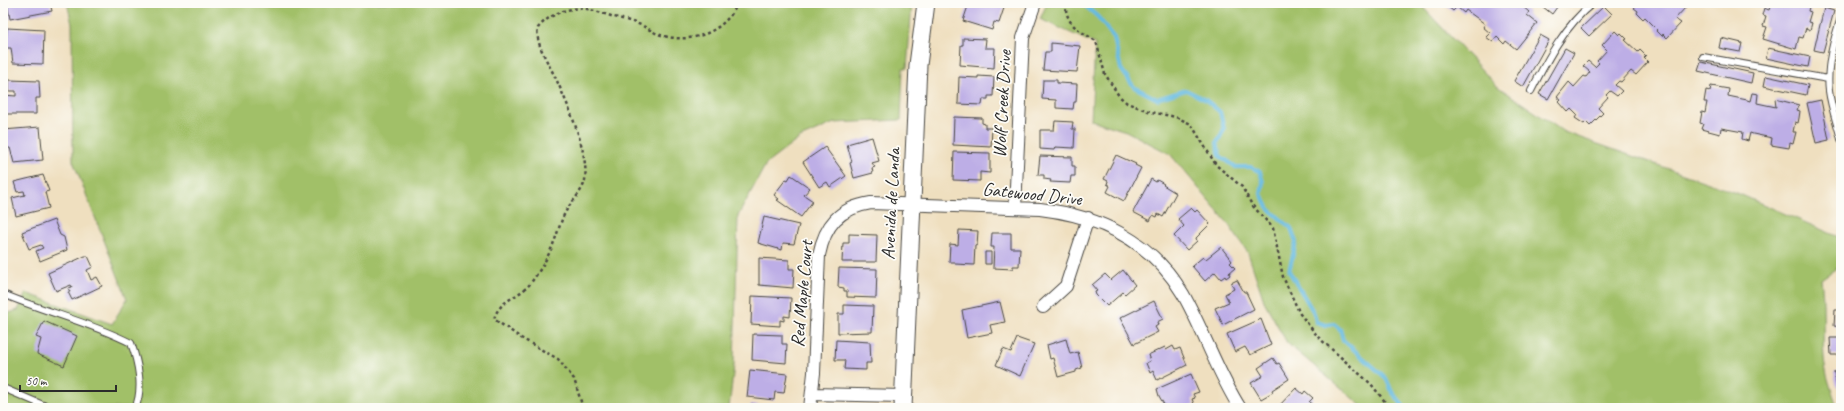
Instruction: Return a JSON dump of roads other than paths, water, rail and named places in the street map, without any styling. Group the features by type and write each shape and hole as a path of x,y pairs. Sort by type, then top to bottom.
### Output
{"street":[{"name":"Avenida de Landa","path":"903,402 918,65 926,3"},
{"name":"Wolf Creek Drive","path":"1015,208 1023,38 1028,19 1035,3"},
{"name":"Red Maple Court","path":"810,408 814,373 819,255 826,232 839,216 854,207 870,203 912,203"},
{"name":"Gatewood Drive","path":"912,203 1065,212 1088,218 1113,229 1134,241 1153,257 1168,273 1182,293 1227,388 1240,408"},
{"path":"1043,308 1066,286 1088,218"},
{"path":"812,394 903,402"}],"lane":[{"path":"1531,91 1564,34 1585,9 1593,3"},
{"path":"1841,18 1836,33 1828,79 1832,107 1841,139"},
{"path":"1703,58 1828,79"},
{"path":"3,294 114,334 131,343 136,357 139,381 138,401 135,408"},
{"path":"3,388 50,408"}],"waterway":[{"path":"1082,3 1098,17 1114,38 1121,69 1134,87 1157,99 1186,90 1206,100 1220,112 1224,129 1217,143 1220,156 1236,167 1251,167 1260,172 1263,182 1261,194 1269,209 1291,228 1296,242 1289,271 1314,313 1316,322 1326,325 1334,324 1340,329 1343,340 1386,378 1392,392 1405,408"}]}
